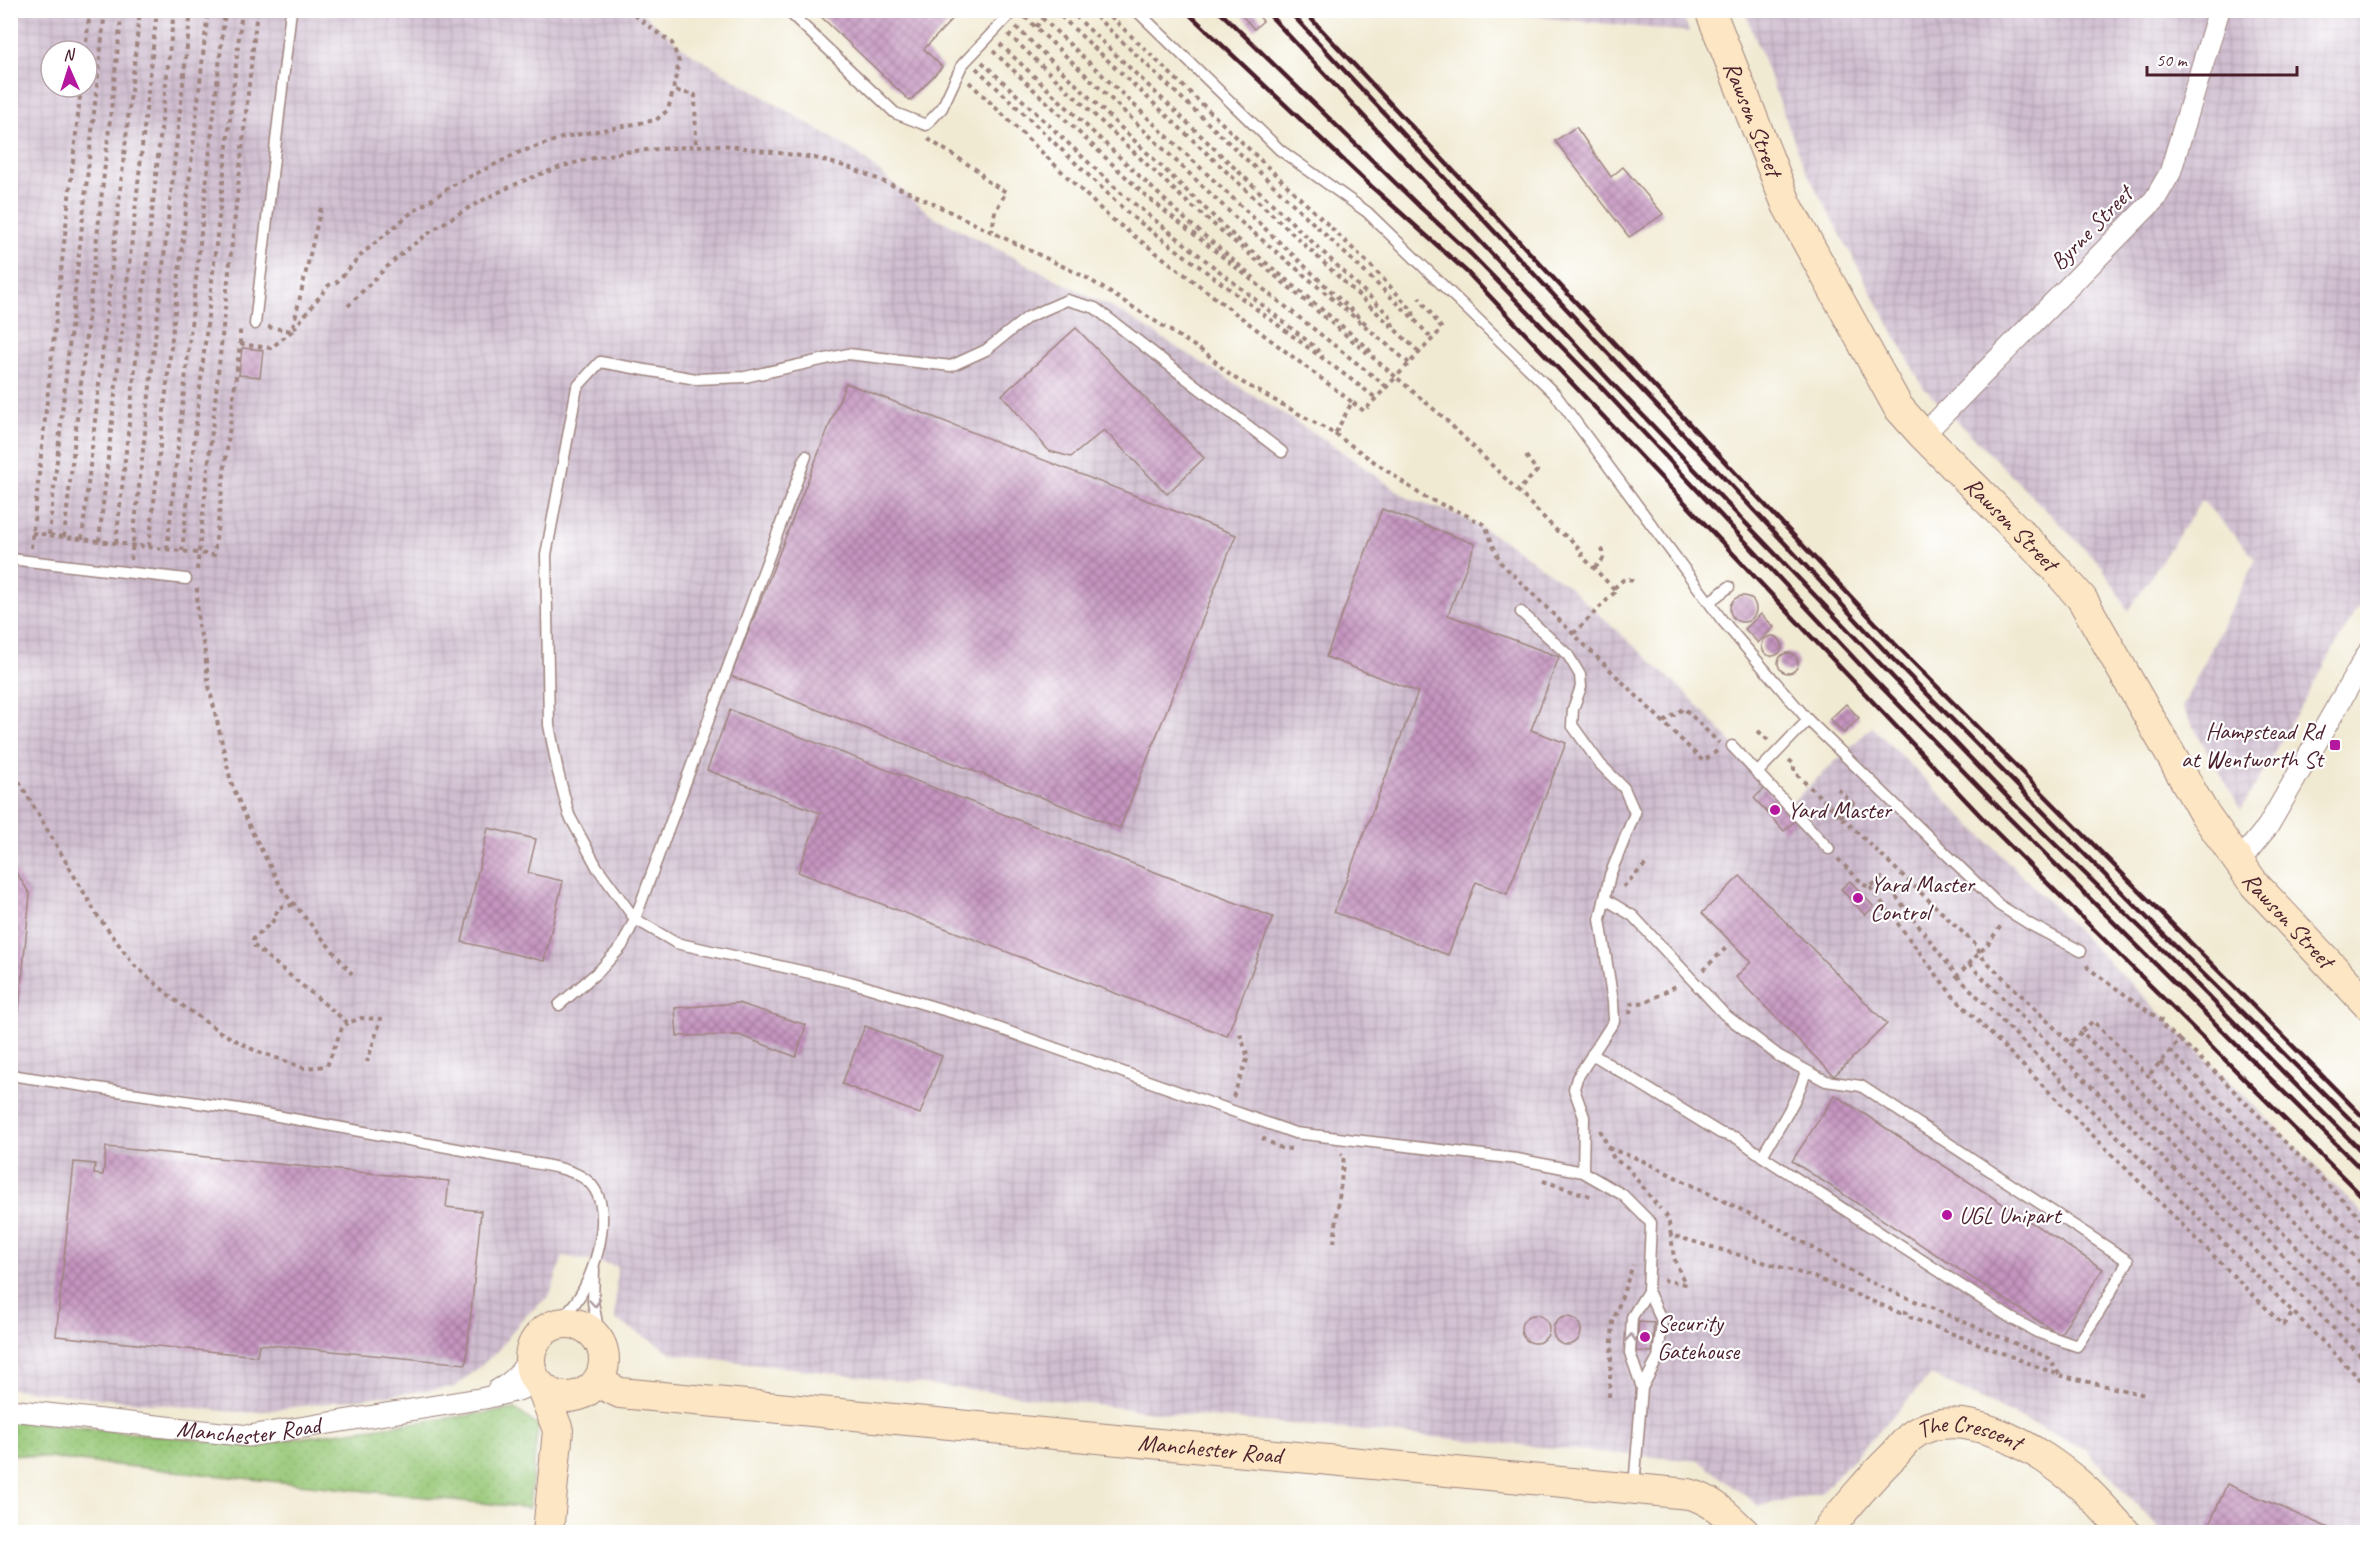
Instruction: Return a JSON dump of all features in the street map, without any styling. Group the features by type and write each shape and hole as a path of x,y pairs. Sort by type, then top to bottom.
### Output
{"main road":[{"name":"Rawson Street","path":"1710,10 1787,205 1898,406 1923,435 2054,567 2082,599 2202,810 2238,863 2255,885 2367,1005"},
{"path":"548,1533 558,1430 597,1369 594,1335 584,1327 571,1323 550,1328 534,1343 531,1354 530,1365 558,1430"},
{"path":"539,1384 551,1393 563,1397 576,1396 597,1369"},
{"name":"Manchester Road","path":"597,1369 612,1372 625,1383 661,1397 1689,1494 1704,1498 1714,1504 1744,1533"},
{"name":"The Crescent","path":"1826,1533 1875,1472 1911,1437 1929,1426 1942,1423 1992,1429 2057,1467 2082,1487 2125,1533"}],"street":[{"name":"Byrne Street","path":"1923,435 2155,199 2170,173 2218,10"},
{"path":"2238,863 2268,826 2367,653"},
{"name":"Manchester Road","path":"485,1398 508,1385 522,1371 531,1354"},
{"name":"Manchester Road","path":"10,1410 249,1436 485,1398 539,1384"}],"lane":[{"path":"255,324 291,10"},
{"path":"787,10 895,113 926,125 942,108 959,72 970,56 1010,16"},
{"path":"1136,10 1280,150 1367,212 1555,394 1709,602 1808,720 1999,905 2081,951"},
{"path":"1282,452 1095,308 1067,300 1028,317 986,350 951,366 848,354 745,377 696,379 600,362 577,387 546,555 549,725 569,815 597,867 636,919 676,943 850,982 964,1016 1295,1133 1517,1159 1582,1172 1623,1195 1651,1224 1648,1291 1662,1321 1658,1358 1642,1388 1634,1488"},
{"path":"559,1005 600,970 622,946 636,919 806,456"},
{"path":"10,559 186,579"},
{"path":"1709,602 1729,587"},
{"path":"1521,612 1568,655 1580,675 1581,687 1573,709 1572,725 1600,764 1624,788 1635,813 1610,875 1600,919 1614,1002 1614,1021 1577,1078 1574,1089 1584,1117 1582,1172"},
{"path":"1757,773 1808,720"},
{"path":"1732,746 1829,849"},
{"path":"1592,1054 1720,1133 1737,1138 2011,1318 2037,1332 2077,1346 2128,1261 1861,1086 1826,1081 1779,1056 1724,1014 1633,916 1605,899"},
{"path":"1762,1156 1790,1111 1806,1071"},
{"path":"10,1075 238,1109 561,1169 585,1179 597,1194 603,1210 595,1260 593,1302 597,1369"},
{"path":"550,1328 569,1311 582,1293 595,1260"},
{"path":"1642,1388 1630,1353 1632,1317 1648,1291"}],"path":[{"path":"86,39 90,10"},
{"path":"49,535 105,10"},
{"path":"64,537 122,10"},
{"path":"82,539 140,10"},
{"path":"99,541 158,10"},
{"path":"116,543 174,10"},
{"path":"129,573 191,10"},
{"path":"149,547 208,10"},
{"path":"167,549 225,10"},
{"path":"182,551 242,10"},
{"path":"257,10 198,553 198,625 204,646 211,697 231,782 251,830 283,891 352,974"},
{"path":"32,533 214,555 240,344 271,348 292,331 329,285 337,282 363,253 411,213 454,184 520,152 565,137 656,120 668,110 679,62 672,43 627,10"},
{"path":"1054,10 1419,352"},
{"path":"1069,10 1390,316 1394,329"},
{"path":"1089,10 1414,319 1432,339"},
{"path":"1104,10 1372,267 1413,311 1414,319"},
{"path":"1010,16 1035,27 1236,218 1409,363"},
{"path":"1010,16 1028,39 1235,237 1367,347 1378,362"},
{"path":"1010,16 1021,46 1187,202 1443,417 1557,531 1581,551 1583,557 1616,591 1574,633"},
{"path":"1035,27 1043,19 1233,200 1362,318 1370,330"},
{"path":"1078,33 1085,26"},
{"path":"987,38 1186,220 1281,302"},
{"path":"987,38 1147,197 1387,387"},
{"path":"1021,46 1028,39"},
{"path":"970,56 994,74 1122,194 1315,347 1327,362"},
{"path":"970,56 989,80 1130,215 1376,398"},
{"path":"1046,68 1053,61"},
{"path":"959,72 1108,216 1364,411 1442,329 1419,297"},
{"path":"989,80 994,74"},
{"path":"673,90 695,95 696,146"},
{"path":"1012,102 1018,96"},
{"path":"29,561 80,99"},
{"path":"914,120 916,132 980,172 984,179 1006,192 994,212 992,231"},
{"path":"348,306 391,263 431,232 475,204 510,187 572,164 615,153 723,145 815,158 842,166 911,193 1087,278 1207,354 1231,376 1335,434 1424,496 1485,525 1500,562 1703,761 1723,747 1684,708 1664,722"},
{"path":"292,331 321,208"},
{"path":"255,324 292,331"},
{"path":"1335,434 1352,402"},
{"path":"1518,491 1537,471 1526,456"},
{"path":"1595,568 1603,559 1604,550 1599,546"},
{"path":"1614,588 1623,580 1629,579 1634,582"},
{"path":"1758,730 1794,764 1794,772 1978,947 1979,954 2367,1340"},
{"path":"10,766 97,915 134,965 176,1001 220,1032 254,1050 304,1068 327,1066 342,1028 348,1023 361,1018 381,1020 367,1062"},
{"path":"1838,789 1869,819"},
{"path":"1840,817 1853,804"},
{"path":"1829,849 1852,875 1870,887 1952,995 2283,1325 2293,1313"},
{"path":"1870,887 1882,878 1957,976 2367,1387"},
{"path":"294,905 279,907 273,921 253,939 253,945 348,1023"},
{"path":"1957,976 1979,954 2010,912"},
{"path":"1625,1023 1631,1004 1647,1002 1702,971 1728,946"},
{"path":"2081,951 2088,968 2163,1022 2164,1027 2215,1072 2367,1225"},
{"path":"1969,964 2367,1364"},
{"path":"2070,1043 2093,1021 2367,1293"},
{"path":"2082,1032 2367,1318"},
{"path":"2148,1076 2180,1040"},
{"path":"2170,1051 2367,1247"},
{"path":"2160,1062 2367,1270"},
{"path":"1596,1121 1614,1159 1628,1167 1668,1218 1674,1258 1685,1284 1630,1273"},
{"path":"1608,1148 1639,1159 1782,1230 1868,1281 2049,1358 2059,1375"},
{"path":"1344,1155 1355,1156"},
{"path":"1334,1244 1342,1169"},
{"path":"1533,1178 1597,1199"},
{"path":"1671,1235 1814,1277 1900,1313 1902,1310 1907,1313 1907,1316 2059,1375 2145,1395"},
{"path":"1609,1397 1613,1322 1635,1260"}],"shaded area":[{"path":"11,11 640,11 684,49 857,153 931,215 1124,314 1331,444 1409,499 1459,515 1511,545 1568,586 1691,698 1789,805 1872,727 2367,1218 2367,1532 2162,1532 2085,1449 1931,1375 1821,1493 1759,1506 1699,1461 1155,1412 674,1354 615,1319 617,1266 563,1256 550,1295 522,1319 497,1352 455,1387 246,1413 11,1389"},
{"path":"1480,11 1681,11 1689,32"},
{"path":"1745,11 2367,11 2367,591 2241,810 2182,707 2256,559 2202,500 2128,611 2102,566 1923,387 1804,167"}],"green space":[{"path":"515,1409 538,1426 529,1508 11,1454 11,1420 247,1445"}],"building":[{"path":"814,10 961,10 924,49 942,67 910,101"},
{"path":"1237,10 1253,10 1263,21 1254,29"},
{"path":"1576,127 1611,177 1623,167 1663,214 1629,237 1555,141"},
{"path":"1076,328 1204,458 1167,494 1104,430 1071,457 1049,451 1002,395"},
{"path":"242,348 263,350 260,377 239,375"},
{"path":"846,383 1236,535 1120,828 731,676"},
{"path":"1382,509 1475,544 1448,615 1559,657 1531,730 1566,743 1507,894 1476,882 1448,955 1334,912 1418,692 1326,657"},
{"path":"1743,596 1753,599 1756,609 1753,619 1743,622 1733,619 1730,609 1733,599"},
{"path":"1761,614 1774,627 1758,643 1745,629"},
{"path":"1772,636 1779,639 1782,646 1779,653 1772,656 1765,653 1762,646 1765,639"},
{"path":"1788,653 1795,656 1798,663 1795,670 1788,673 1781,670 1778,663 1781,656"},
{"path":"1846,704 1859,718 1844,733 1830,719"},
{"path":"730,710 1273,917 1227,1036 798,872 820,813 707,770"},
{"name":"Yard Master","path":"1765,788 1795,821 1784,831 1754,798"},
{"path":"488,828 536,839 528,873 563,881 544,961 462,942"},
{"path":"10,863 30,894 19,1011 10,1010"},
{"path":"1740,876 1887,1024 1834,1076 1736,977 1751,962 1702,913"},
{"name":"Yard Master Control","path":"1850,881 1874,907 1865,915 1841,889"},
{"path":"738,1003 806,1025 796,1057 739,1035 677,1036 675,1008"},
{"path":"865,1026 942,1056 920,1114 842,1084"},
{"name":"UGL Unipart","path":"1835,1095 2103,1269 2060,1335 1792,1161"},
{"path":"106,1147 449,1181 446,1207 481,1211 466,1364 259,1344 257,1356 56,1336 74,1162 95,1164 94,1174 103,1175"},
{"path":"1535,1315 1545,1319 1549,1329 1545,1339 1535,1343 1525,1339 1521,1329 1525,1319"},
{"path":"1567,1317 1577,1321 1581,1331 1577,1341 1567,1345 1557,1341 1553,1331 1557,1321"},
{"name":"Security Gatehouse","path":"1639,1322 1654,1323 1652,1352 1636,1351"},
{"path":"2227,1484 2338,1532 2206,1532"}],"railway":[{"path":"1185,10 1372,187 1467,272 1991,827 2368,1202"},
{"path":"1218,10 1471,254 1602,388 1865,670 2008,817 2368,1176"},
{"path":"1265,10 1610,381 2018,808 2153,940 2368,1158"},
{"path":"1288,10 1887,653 2161,932 2368,1137"},
{"path":"1303,10 1895,644 2368,1122"}],"place":[{"name":"Hampstead Rd at Wentworth St","path":"2335,745"},
{"name":"Yard Master","path":"1775,810"},
{"name":"Yard Master Control","path":"1858,898"},
{"name":"UGL Unipart","path":"1947,1215"},
{"name":"Security Gatehouse","path":"1645,1337"}]}
